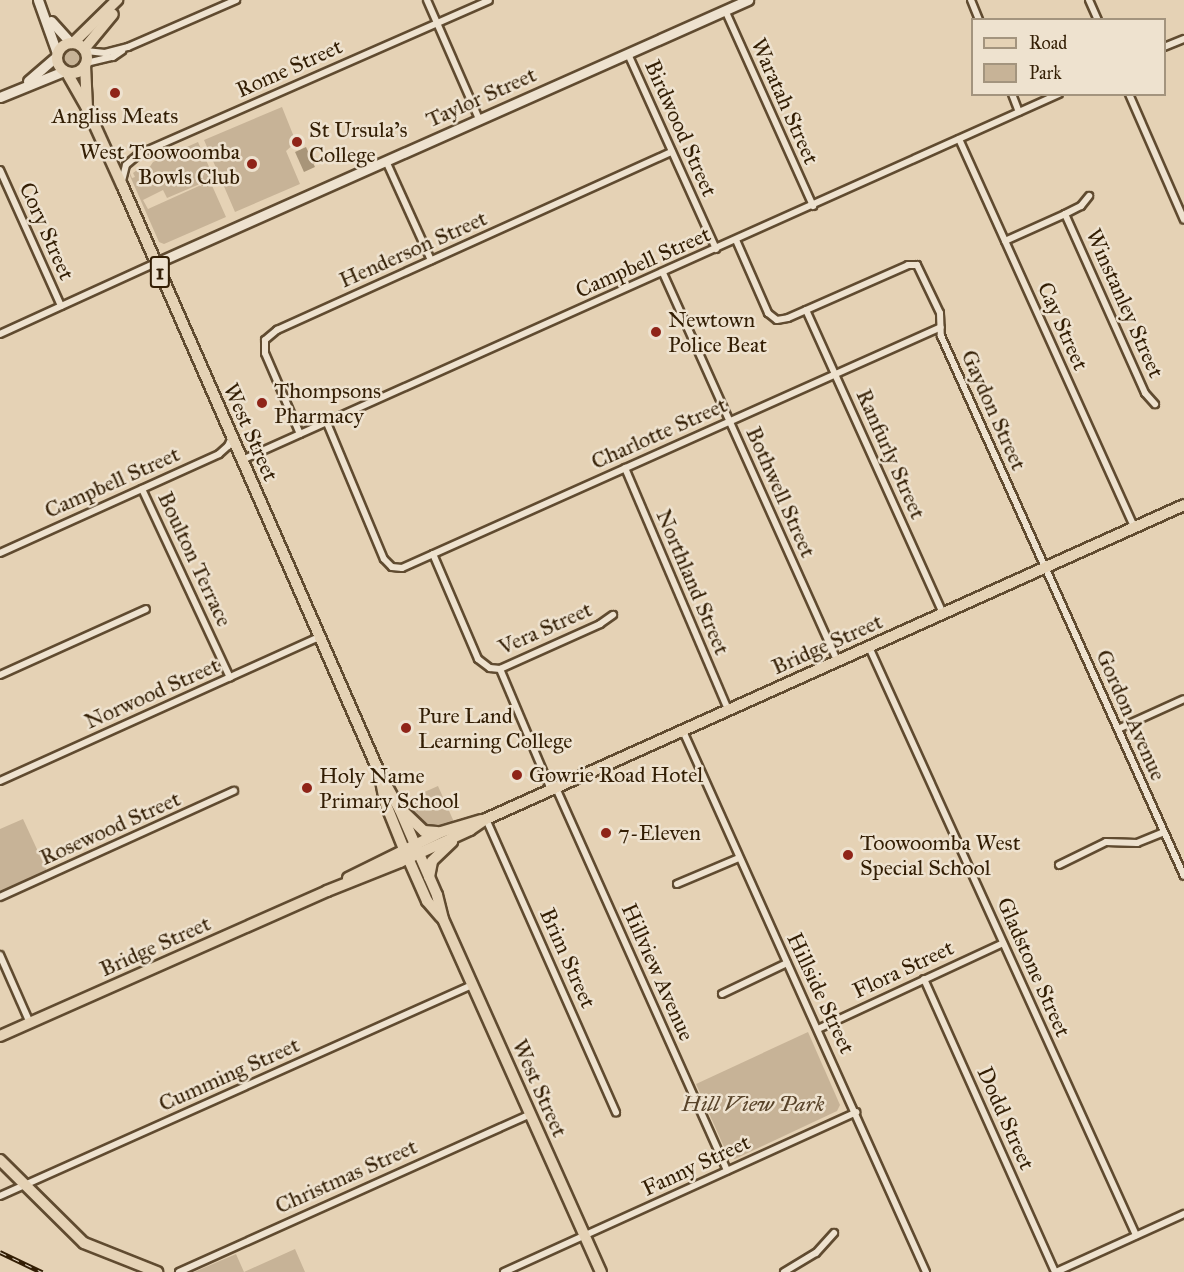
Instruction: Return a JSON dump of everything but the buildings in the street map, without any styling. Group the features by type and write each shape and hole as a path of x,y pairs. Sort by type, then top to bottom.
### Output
{"main road":[{"path":"57,55 62,46 72,43 118,0"},
{"path":"85,50 111,16 118,0"},
{"name":"1","path":"72,43 85,50 86,64"},
{"name":"1","path":"57,55 58,65 66,72"},
{"path":"66,72 76,73 86,64"},
{"name":"West Street","path":"86,64 87,108"},
{"name":"West Street","path":"66,72 87,108 122,185 319,637 379,772 394,797 428,901 443,919"},
{"name":"Bridge Street","path":"411,851 441,832 486,819 1184,505"},
{"name":"West Street","path":"379,772 385,802 411,851 429,877 443,919 601,1272"},
{"path":"394,797 405,814 421,829 429,833 441,832"},
{"name":"Bridge Street","path":"0,1036 327,891 411,851 470,830 486,819"},
{"path":"429,877 429,866 434,858 470,830"},
{"path":"0,1160 84,1243 157,1272"}],"street":[{"name":"1","path":"38,0 57,55"},
{"path":"86,64 113,57 128,48 236,0"},
{"path":"427,0 479,119"},
{"name":"Rome Street","path":"122,185 126,165 135,156 489,0"},
{"name":"Taylor Street","path":"0,334 748,0"},
{"path":"971,0 978,18"},
{"path":"1089,0 1097,18"},
{"name":"Waratah Street","path":"725,10 813,206"},
{"name":"1","path":"44,12 72,43"},
{"path":"1166,46 1184,39"},
{"path":"85,50 105,52 128,48"},
{"name":"Birdwood Street","path":"628,54 716,249"},
{"path":"17,89 57,55"},
{"path":"0,97 66,72"},
{"path":"1013,96 1019,112"},
{"name":"Campbell Street","path":"242,460 1055,96"},
{"path":"1130,96 1184,220"},
{"name":"Cay Street","path":"959,140 1134,527"},
{"name":"Henderson Street","path":"300,434 265,353 265,340 277,330 672,152"},
{"path":"387,161 431,260"},
{"name":"Cory Street","path":"0,170 61,306"},
{"name":"Winstanley Street","path":"1005,241 1081,206 1089,196"},
{"name":"Winstanley Street","path":"1065,214 1145,393 1155,404"},
{"path":"736,240 768,313 777,320 806,310"},
{"name":"Gaydon Street","path":"806,310 908,264 917,265 940,313 941,336 1044,568"},
{"name":"Bothwell Street","path":"663,273 837,661"},
{"name":"Ranfurly Street","path":"806,310 943,614"},
{"name":"Charlotte Street","path":"327,423 384,559 392,567 402,568 940,327"},
{"name":"Campbell Street","path":"0,553 214,457 223,451 232,437"},
{"name":"Northland Street","path":"625,468 728,710"},
{"name":"Boulton Terrace","path":"142,489 230,678"},
{"name":"Vera Street","path":"433,554 478,659 490,668 500,669 600,624 614,615"},
{"name":"Gordon Avenue","path":"1044,568 1184,876"},
{"path":"0,675 146,609"},
{"name":"Norwood Street","path":"0,781 319,637"},
{"name":"Gladstone Street","path":"869,647 1136,1235"},
{"name":"Hillview Avenue","path":"500,669 727,1171"},
{"path":"1118,729 1184,699"},
{"name":"Hillside Street","path":"683,731 926,1272"},
{"name":"Rosewood Street","path":"0,897 234,791"},
{"name":"Brim Street","path":"486,819 616,1113"},
{"path":"1059,865 1106,842 1137,843 1164,832"},
{"path":"677,884 739,858"},
{"name":"Flora Street","path":"818,1029 1003,943"},
{"path":"0,955 30,1023"},
{"path":"722,994 787,963"},
{"name":"Dodd Street","path":"924,979 1055,1272"},
{"name":"Cumming Street","path":"0,1196 472,985"},
{"name":"Fanny Street","path":"504,1272 855,1112"},
{"name":"Christmas Street","path":"179,1272 530,1114"},
{"path":"1055,1272 1184,1214"},
{"path":"784,1272 816,1253 834,1233"}],"green space":[{"path":"68,49 76,49 81,54 79,65 68,67 63,62 63,54"},
{"name":"West Toowoomba Bowls Club","path":"282,107 296,142 286,151 300,184 235,212 204,140"},
{"path":"198,142 214,178 167,198 163,190 143,200 148,209 210,181 226,217 164,244 159,242 130,176 130,173 132,178 135,177 133,173 137,170 149,168 153,162"},
{"path":"438,786 454,822 440,828 426,829 402,802"},
{"path":"23,819 47,871 0,892 0,829"},
{"name":"Hill View Park","path":"808,1032 840,1105 837,1111 735,1159 728,1156 696,1084"},
{"path":"295,1249 305,1272 244,1272"},
{"path":"236,1254 244,1272 194,1272"}],"shaded area":[{"path":"306,147 315,167 304,172 295,152"}],"railway":[{"path":"0,1252 42,1272"}],"place":[{"name":"Angliss Meats","path":"115,93"},
{"name":"St Ursula's College","path":"297,142"},
{"name":"West Toowoomba Bowls Club","path":"252,164"},
{"name":"Newtown Police Beat","path":"656,332"},
{"name":"Thompsons Pharmacy","path":"262,403"},
{"name":"Pure Land Learning College","path":"406,728"},
{"name":"Gowrie Road Hotel","path":"517,775"},
{"name":"Holy Name Primary School","path":"307,788"},
{"name":"7-Eleven","path":"606,833"},
{"name":"Toowoomba West Special School","path":"848,855"}]}
